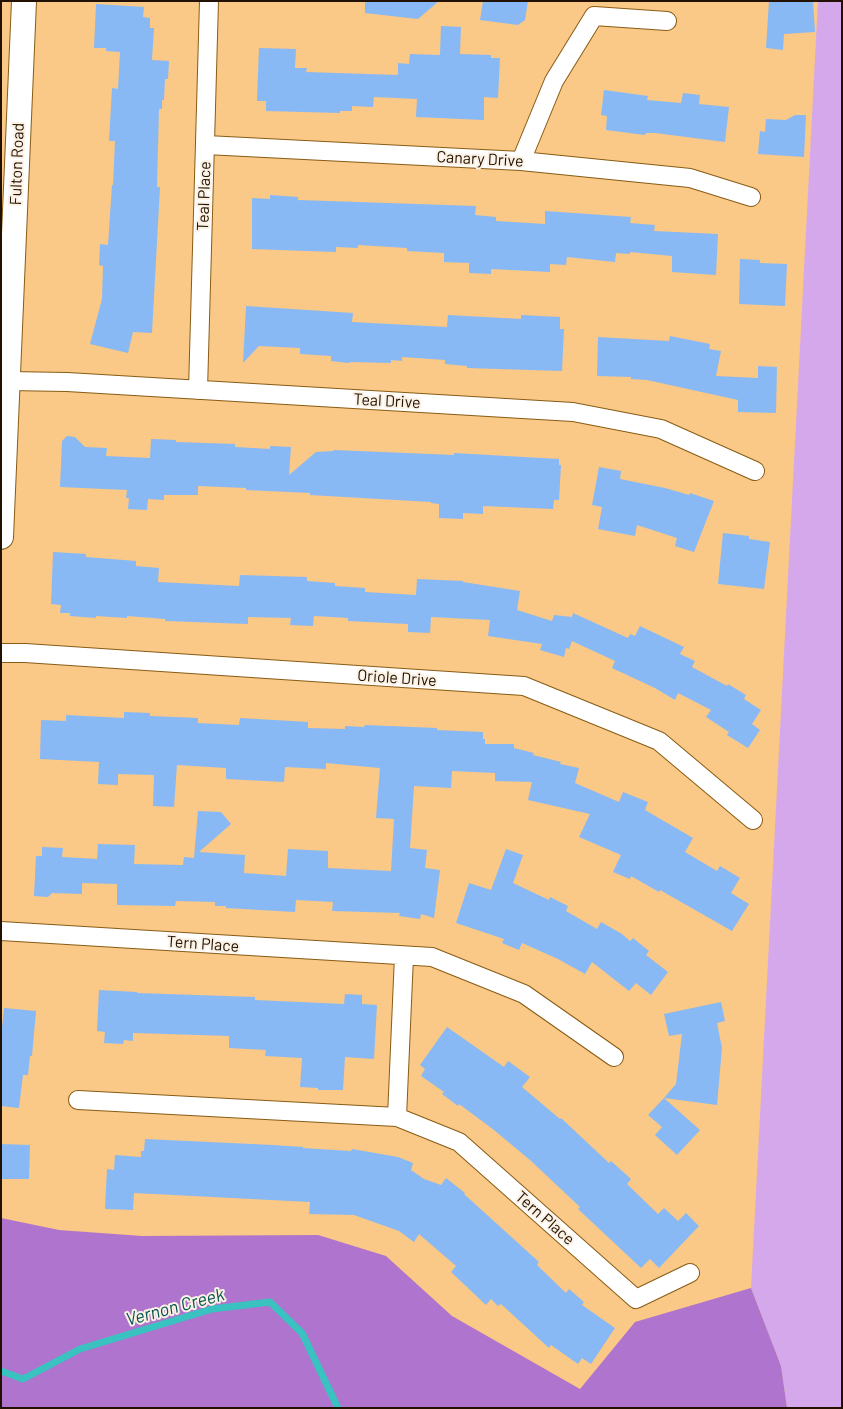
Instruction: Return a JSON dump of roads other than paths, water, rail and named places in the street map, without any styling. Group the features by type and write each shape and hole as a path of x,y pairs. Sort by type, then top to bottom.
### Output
{"street":[{"name":"Fulton Road","path":"1,537 24,1"},
{"name":"Teal Place","path":"198,390 209,1"},
{"path":"521,161 554,81 594,16 667,21"},
{"name":"Canary Drive","path":"206,145 521,161 690,178 752,197"},
{"name":"Teal Drive","path":"8,381 51,381 573,412 661,429 755,470"},
{"name":"Oriole Drive","path":"1,653 25,653 524,686 659,741 753,820"},
{"name":"Tern Place","path":"1,931 432,957 524,994 614,1057"},
{"path":"397,1117 404,956"},
{"name":"Tern Place","path":"78,1100 397,1117 459,1142 636,1298 690,1273"}],"waterway":[{"name":"Vernon Creek","path":"1,1371 23,1379 80,1349 212,1309 270,1302 302,1333 338,1408"}]}
